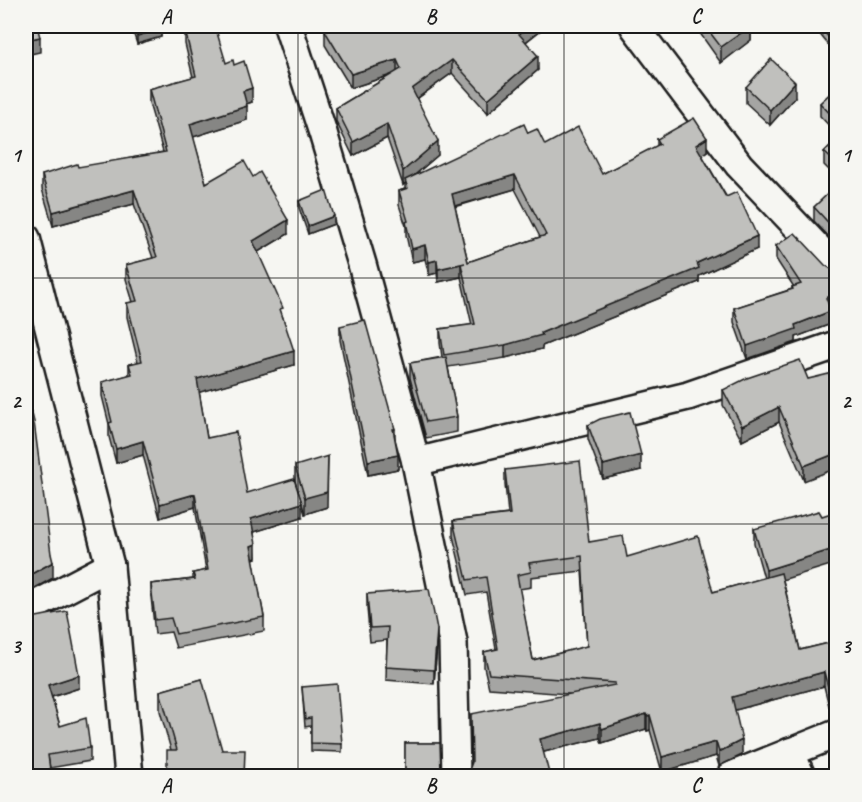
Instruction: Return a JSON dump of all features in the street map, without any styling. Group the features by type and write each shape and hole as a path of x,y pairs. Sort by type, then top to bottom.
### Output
{"street":[{"path":"288,26 362,264 416,462 453,642 456,777"},
{"path":"634,26 739,165 837,267"},
{"path":"26,238 110,566 129,777"},
{"path":"416,462 688,396 837,345"},
{"path":"26,610 110,566"},
{"path":"731,777 795,764 837,734"}],"building":[{"path":"26,26 37,26 40,37 26,40"},
{"path":"133,26 160,26 161,29 137,36"},
{"path":"215,26 226,63 233,60 234,65 244,61 252,88 243,91 247,106 190,124 206,183 244,161 253,177 260,172 288,220 253,241 283,308 280,309 294,351 197,379 207,438 236,432 247,493 294,479 302,503 251,519 256,544 251,546 264,617 176,634 171,618 155,620 151,584 195,579 193,573 208,570 195,494 160,504 143,441 116,449 102,382 132,374 129,364 142,361 127,303 137,301 126,265 157,257 134,190 53,212 42,175 77,164 78,167 166,152 149,89 196,76 185,30"},
{"path":"334,26 530,26 519,34 538,56 488,99 452,60 412,89 438,141 403,171 387,124 353,142 336,108 401,69 397,60 351,74 325,31"},
{"path":"705,26 751,26 721,47"},
{"path":"819,26 837,26 837,34 830,39"},
{"path":"771,59 795,82 770,110 746,87"},
{"path":"837,87 837,121 820,103"},
{"path":"694,118 707,138 696,145 726,197 737,192 757,236 697,263 699,268 541,333 542,335 505,345 444,355 440,329 475,324 461,264 465,263 438,269 437,260 429,262 425,245 412,249 406,222 408,221 399,191 408,188 405,180 524,124 528,133 537,129 545,145 578,127 602,174 660,144 657,139","holes":["515,175 546,235 468,262 452,194"]},
{"path":"837,139 837,164 824,152"},
{"path":"837,185 837,232 814,207"},
{"path":"326,190 334,216 308,226 299,201"},
{"path":"795,233 825,265 831,269 837,269 837,293 826,298 831,311 795,325 796,329 747,346 734,308 793,289 792,287 801,284 776,246"},
{"path":"365,320 395,429 393,429 398,455 368,461 340,326"},
{"path":"446,357 457,417 426,422 410,363"},
{"path":"800,360 808,379 837,372 837,453 804,466 779,407 742,426 723,390 747,378"},
{"path":"26,389 34,422 53,562 26,577"},
{"path":"630,412 641,455 603,465 588,425 600,419"},
{"path":"328,456 327,492 305,498 295,466"},
{"path":"580,461 589,542 623,536 627,557 698,536 713,592 781,573 800,650 837,641 837,690 829,691 824,672 732,697 742,740 719,752 716,742 662,757 650,715 646,714 602,729 600,723 540,739 550,777 462,777 469,770 472,762 471,714 615,685 615,683 489,674 484,652 498,649 486,577 467,580 453,521 510,514 505,470","holes":["582,556 587,646 533,660 517,575 531,572 529,563"]},
{"path":"819,511 822,516 837,511 837,548 766,570 754,529"},
{"path":"429,589 437,629 434,670 386,667 388,627 370,628 367,594"},
{"path":"67,611 79,675 48,685 60,726 86,718 90,748 48,755 51,777 26,777 26,619"},
{"path":"202,679 222,750 245,750 244,777 167,777 167,750 177,750 160,691"},
{"path":"337,684 342,744 311,743 311,718 305,719 302,687"},
{"path":"405,743 440,743 441,772 405,772"},
{"path":"837,754 837,777 815,777 834,768 832,755"},
{"path":"749,771 750,777 726,777 736,776"}]}
